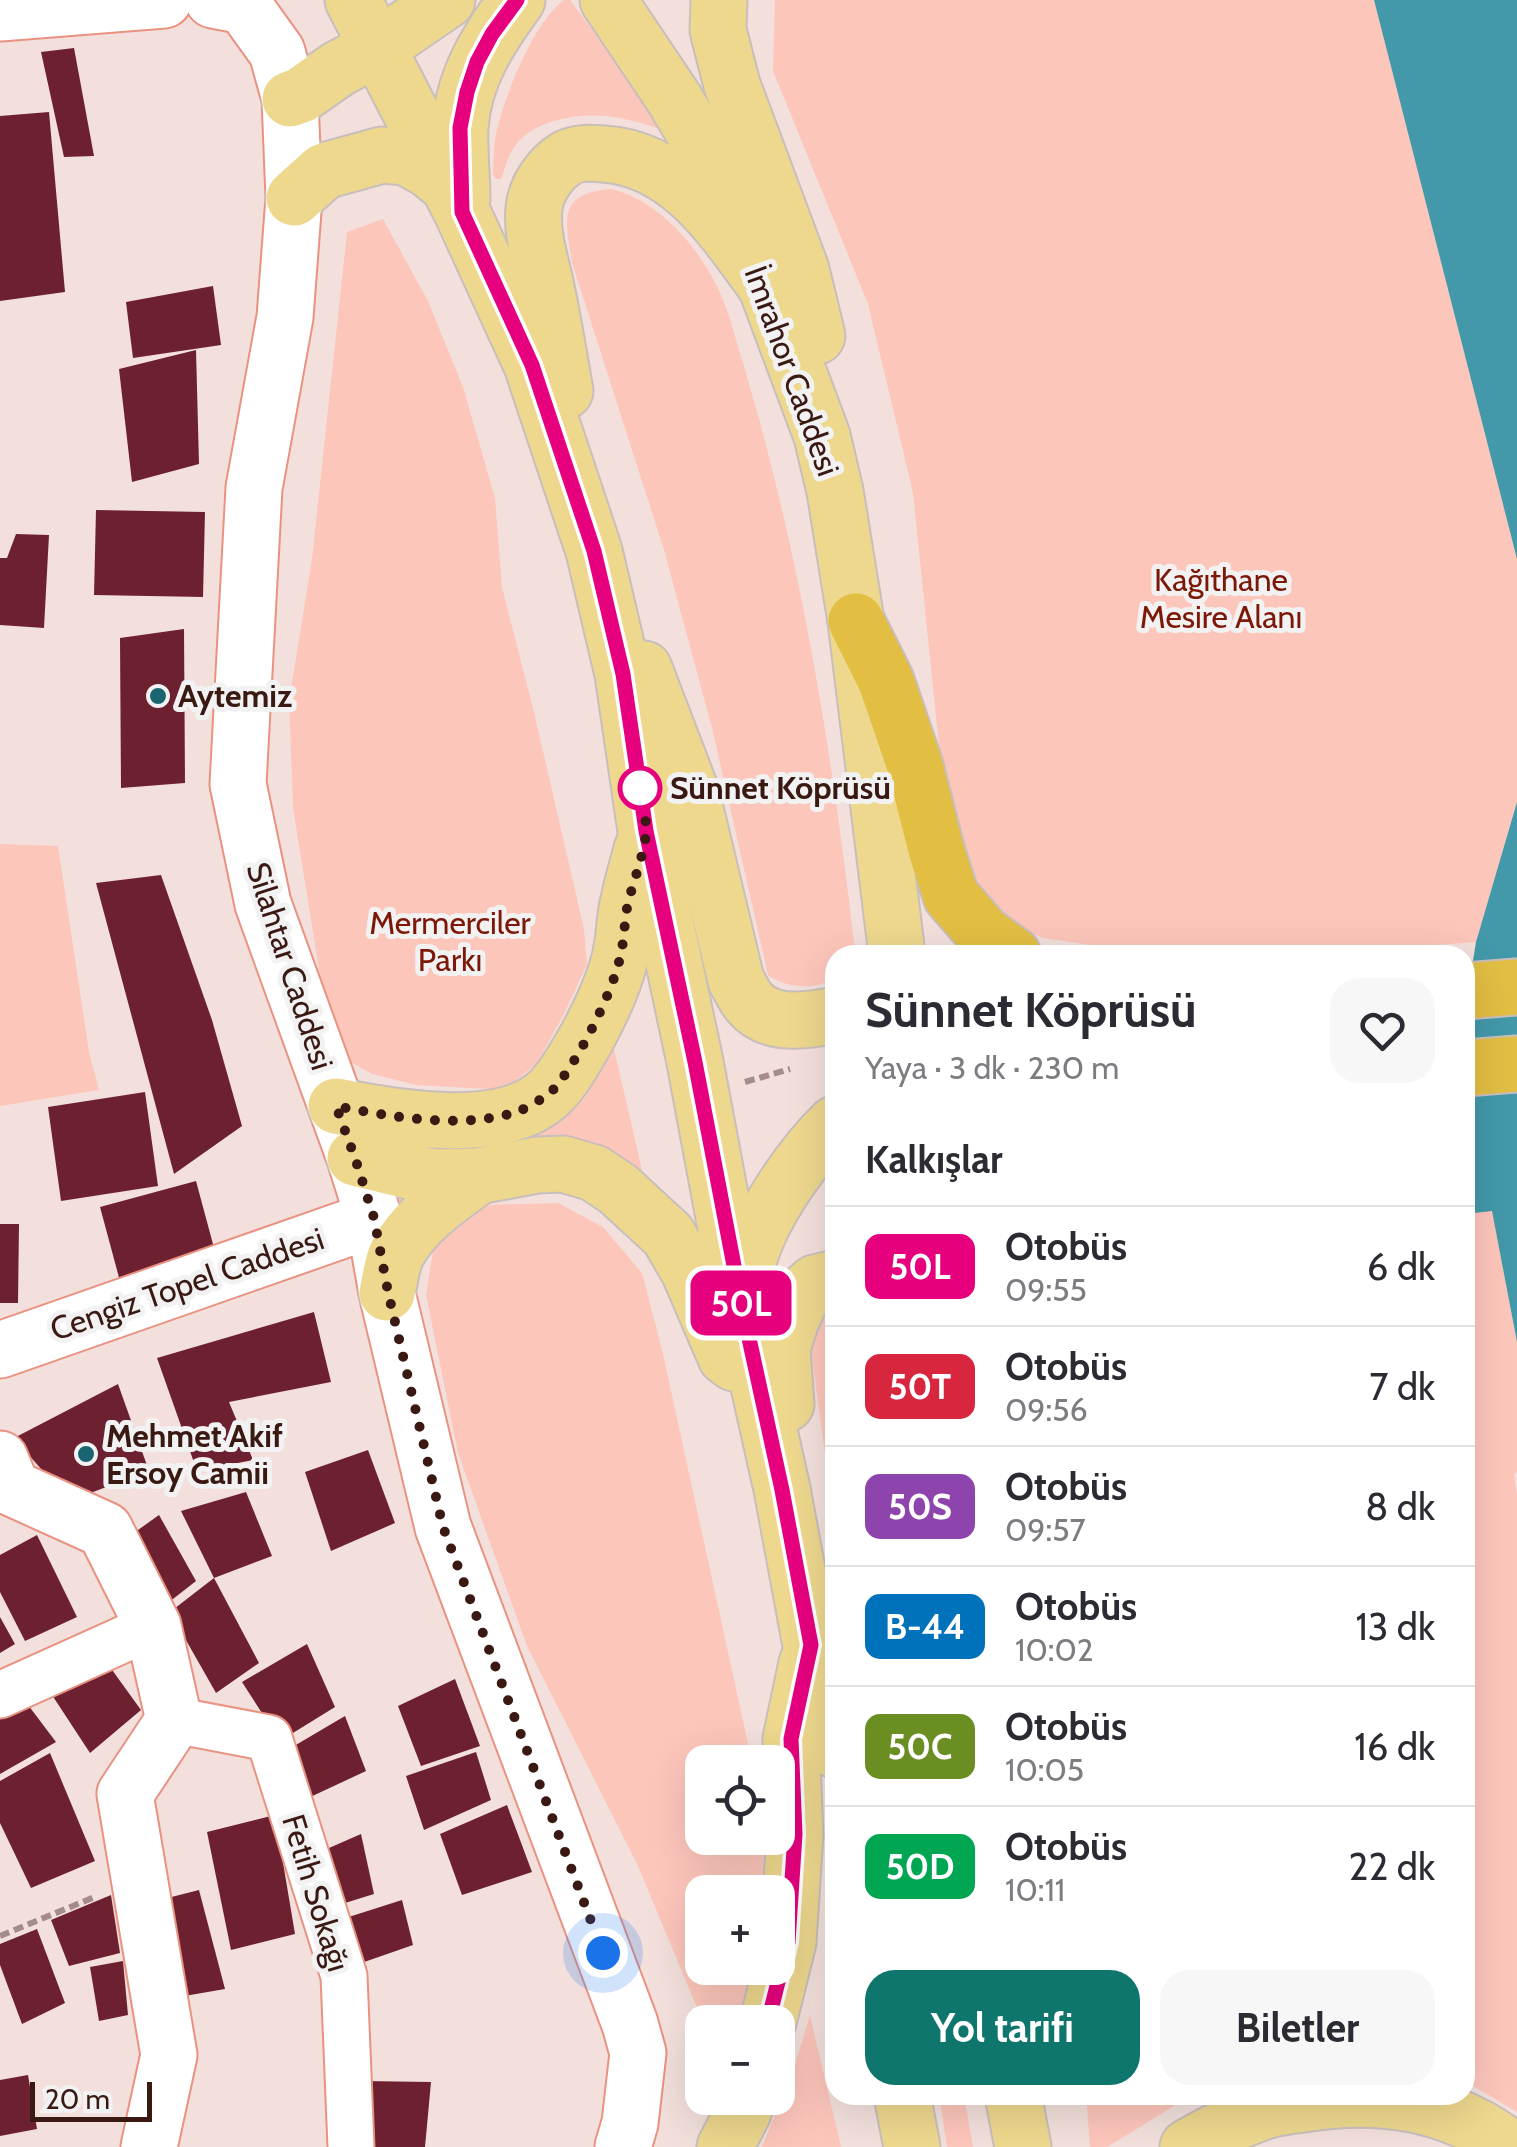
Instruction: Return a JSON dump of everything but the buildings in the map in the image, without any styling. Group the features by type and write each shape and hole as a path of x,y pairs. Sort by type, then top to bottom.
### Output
{"highway":[{"path":"856,621 886,681 951,896 984,934 999,945"},
{"path":"1475,990 1517,988"},
{"path":"1475,1067 1517,1064"}],"main road":[{"path":"0,13 164,0"},
{"name":"Silahtar Caddesi","path":"213,0 244,6 276,52 290,99 294,198 286,317 254,488 238,784 264,904 374,1218 443,1527 630,2024 638,2053 630,2123 622,2147"},
{"path":"352,0 456,199 532,365 594,551 638,652 691,792 736,980 750,1003 764,1014 784,1020 825,1018"},
{"path":"290,99 377,48 447,0"},
{"path":"456,199 460,128 467,92 492,34 517,0"},
{"name":"İmrahor Caddesi","path":"608,0 716,170 766,286 822,436 856,621 896,945"},
{"path":"718,0 718,30 732,84 801,270 818,337 824,390 822,436"},
{"path":"766,286 708,209 656,170 613,154 590,153 570,156 554,167 543,182 534,206 535,225 594,551 623,674 646,831 825,1706"},
{"path":"294,198 324,171 382,155 406,157 428,169 456,199"},
{"path":"336,1106 384,1116 492,1118 522,1110 551,1092 602,1009 619,962 627,908 646,831"},
{"path":"740,1297 751,1253 768,1216 799,1164 825,1135"},
{"path":"355,1158 433,1177 478,1176 563,1164 594,1173 668,1234 689,1271 726,1356 760,1383"},
{"path":"388,1292 395,1256 412,1230 478,1176"},
{"name":"Cengiz Topel Caddesi","path":"0,1350 374,1218"},
{"path":"782,1490 786,1395 782,1348 802,1294 815,1282 825,1280"},
{"path":"0,1459 12,1488 106,1530 153,1626 174,1720 125,1794 169,2055 149,2147"},
{"path":"772,2005 788,1942 795,1834 791,1739 811,1645"},
{"path":"904,2105 912,2147"},
{"path":"1015,2105 1023,2147"},
{"path":"1188,2147 1268,2110 1297,2105"},
{"path":"1418,2105 1456,2116 1508,2147"},
{"path":"725,2147 741,2115"}],"street":[{"path":"0,1695 153,1626"},
{"name":"Fetih Sokağı","path":"174,1720 270,1738 344,1976 351,2147"}],"path":[{"path":"729,1086 800,1067"},
{"path":"0,1936 139,1878"}],"green space":[{"path":"564,0 570,0 631,82 660,129 606,116 554,121 520,139 501,179 496,179 495,139 513,81 541,25"},
{"name":"Kağıthane Mesire Alanı","path":"775,0 1374,0 1517,559 1517,801 1476,942 1090,945 1043,938 999,921 968,890 941,765 913,493 868,304 773,71"},
{"path":"612,189 630,195 664,217 692,246 722,297 753,398 797,580 821,703 854,945 825,945 825,982 818,985 792,985 768,975 713,732 664,550 572,263 569,211 582,196"},
{"name":"Mermerciler Parkı","path":"383,219 428,301 463,387 495,498 502,587 584,929 587,964 564,1014 537,1063 505,1090 416,1085 372,1074 347,1060 319,970 293,808 289,701 312,559 347,232"},
{"path":"0,844 58,846 89,1052 99,1090 0,1106"},
{"path":"612,1040 642,1170 626,1175 448,1159 405,1144"},
{"path":"558,1203 603,1227 642,1273 663,1354 748,1745 685,1745 685,1855 764,1855 763,1875 685,1875 685,1979 638,1866 527,1646 458,1453 426,1295 436,1231 485,1205"},
{"path":"1492,1210 1517,1342 1517,2112 1475,2087 1475,1213"},
{"path":"825,1308 825,1454 810,1328"},
{"path":"688,1985 755,1985 751,2005 696,2005"},
{"path":"810,2015 825,2079 825,2105 831,2105 841,2147 762,2147 775,2115 795,2115 795,2065"},
{"path":"941,2105 966,2105 973,2147 947,2147"},
{"path":"1087,2105 1176,2105 1107,2147 1090,2147"}],"water":[{"path":"1374,0 1517,0 1517,559"},
{"path":"1517,802 1517,1342 1492,1211 1475,1213 1476,942"}],"bus line":[{"name":"50L","path":"517,0 492,34 467,92 460,128 462,212 532,365 594,551 623,674 646,831 811,1645 791,1739 795,1834 792,1896 788,1942 772,2005"}],"place":[{"name":"Aytemiz","path":"158,696"},
{"name":"Sünnet Köprüsü","path":"640,788"},
{"name":"Mehmet Akif Ersoy Camii","path":"86,1454"}],"route":[{"path":"603,1953 443,1527 374,1218 336,1106 384,1116 492,1118 522,1110 551,1092 602,1009 619,962 627,908 646,831 640,788"}]}
